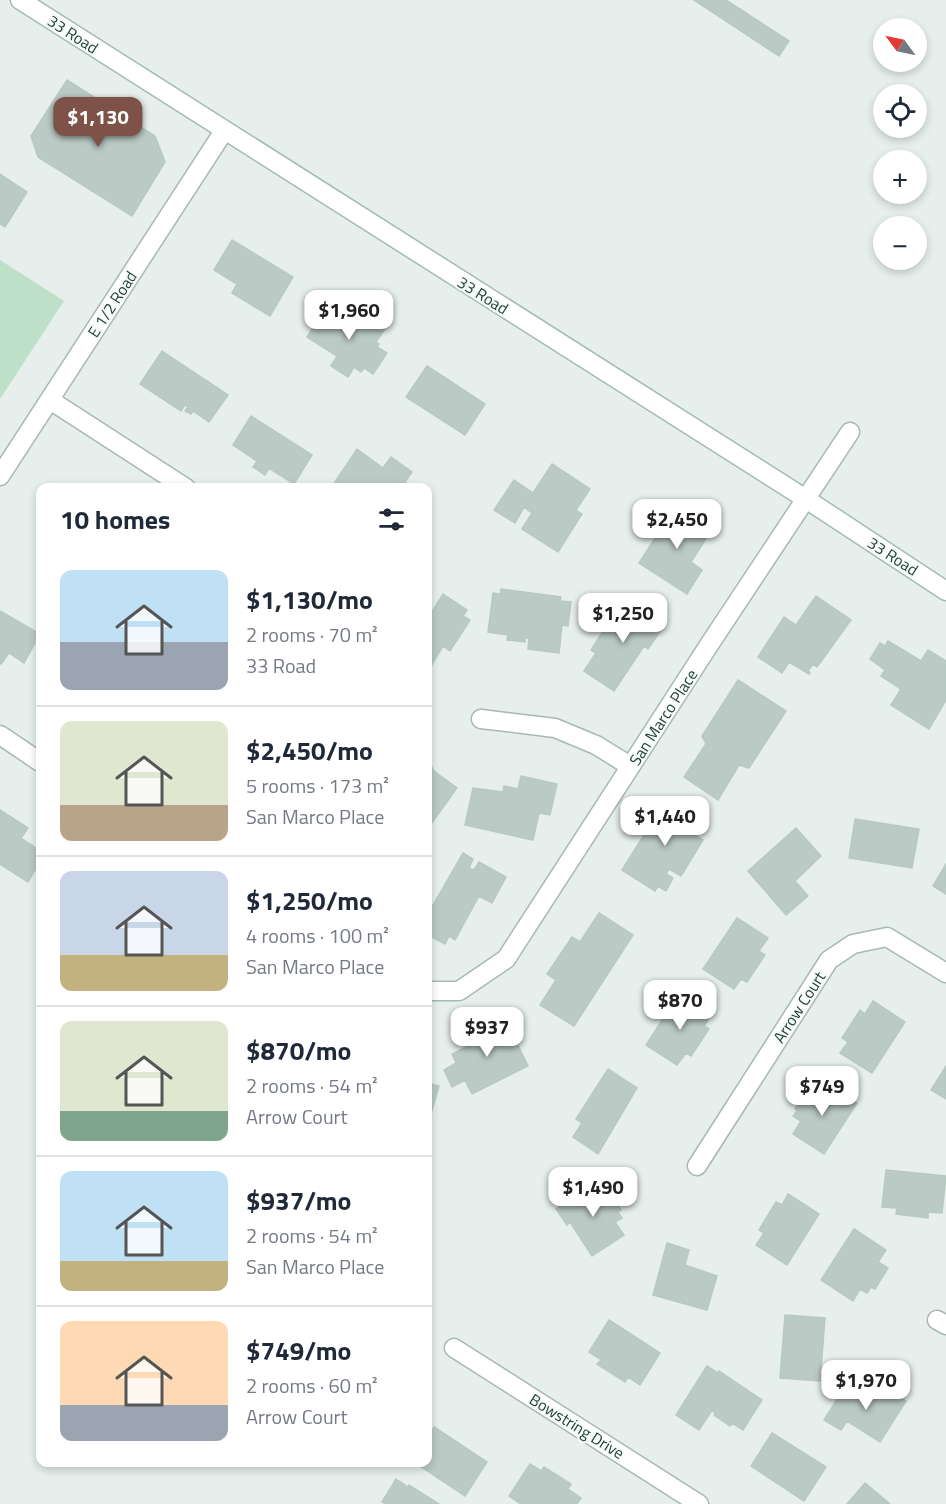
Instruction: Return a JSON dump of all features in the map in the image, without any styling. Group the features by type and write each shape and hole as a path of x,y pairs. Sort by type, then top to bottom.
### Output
{"street":[{"name":"33 Road","path":"20,0 806,499 946,591"},
{"name":"E 1/2 Road","path":"0,476 224,131"},
{"path":"50,400 178,483"},
{"name":"San Marco Place","path":"432,990 459,991 506,959 850,432"},
{"path":"482,719 555,728 596,745 630,766"},
{"path":"0,735 36,759"},
{"name":"Arrow Court","path":"698,1166 829,960 853,944 887,937 946,974"},
{"name":"Bowstring Drive","path":"454,1348 699,1504"}],"green space":[{"path":"0,260 64,301 0,399"}],"building":[{"path":"694,0 726,0 789,41 779,56"},
{"path":"67,80 155,136 165,162 132,216 38,157 31,136"},
{"path":"0,174 27,192 5,227 0,224"},
{"path":"232,240 293,277 270,316 232,293 237,284 214,270"},
{"path":"329,303 370,329 379,315 390,322 376,342 379,344 377,347 387,353 373,374 364,368 361,372 354,367 348,377 331,366 337,356 307,337"},
{"path":"162,351 228,395 209,422 193,411 191,414 185,411 188,407 185,405 181,411 140,384"},
{"path":"427,366 485,404 465,435 406,397"},
{"path":"251,416 312,455 292,483 269,468 265,475 253,467 257,461 233,445"},
{"path":"357,449 383,468 391,457 412,472 406,483 334,483"},
{"path":"552,464 590,489 576,510 582,514 558,552 522,529 532,513 524,507 515,523 494,510 514,480 533,493"},
{"path":"676,505 712,529 691,562 702,570 687,594 639,563"},
{"path":"501,589 561,597 560,601 571,602 568,626 562,625 559,653 528,649 529,638 525,638 525,642 507,640 508,635 488,632 493,593 501,594"},
{"path":"443,594 467,610 463,616 470,620 450,651 443,646 432,664 432,612"},
{"path":"816,596 851,620 817,667 813,664 808,671 809,674 789,662 782,673 758,657 784,617 796,625"},
{"path":"621,603 635,612 640,605 666,623 648,649 644,646 614,691 584,671 596,653 591,650"},
{"path":"0,611 36,632 36,641 24,663 9,653 0,663"},
{"path":"888,641 921,661 928,650 946,661 946,700 929,729 891,705 901,689 881,676 885,670 870,659 880,643 885,646"},
{"path":"738,680 786,711 749,768 739,765 718,800 684,777 706,744 702,736"},
{"path":"432,768 457,788 432,823"},
{"path":"521,776 557,784 550,815 539,813 533,840 465,825 473,788 503,792 504,786 518,789"},
{"path":"667,798 701,820 693,834 703,840 681,876 669,869 666,874 673,878 666,891 658,886 655,891 622,870"},
{"path":"0,810 28,828 21,838 36,848 36,869 28,882 0,864"},
{"path":"855,819 919,829 912,868 849,858"},
{"path":"796,828 821,856 795,881 808,896 786,915 748,871"},
{"path":"463,853 473,859 469,868 474,870 479,862 506,877 492,903 479,896 455,940 449,936 445,944 432,937 432,907"},
{"path":"946,864 946,894 933,886"},
{"path":"599,913 633,935 574,1026 540,1005 556,980 547,974 572,937 580,942"},
{"path":"737,918 768,938 759,951 765,955 747,982 741,979 734,989 703,969"},
{"path":"679,994 711,1015 704,1026 709,1029 691,1056 686,1053 677,1065 646,1045"},
{"path":"873,1001 905,1022 872,1073 840,1053 848,1042 842,1038 860,1010 865,1014"},
{"path":"503,1015 528,1066 472,1094 465,1080 452,1087 444,1070 456,1063 452,1054 480,1040 475,1029"},
{"path":"946,1066 946,1099 931,1090"},
{"path":"608,1069 637,1088 598,1154 573,1137 582,1123 576,1119"},
{"path":"826,1083 857,1103 824,1154 793,1134 801,1121 793,1116 808,1088 818,1095"},
{"path":"432,1084 439,1086 432,1110"},
{"path":"886,1170 946,1176 942,1213 928,1212 928,1218 896,1214 897,1208 882,1207"},
{"path":"590,1185 597,1196 608,1189 621,1210 618,1212 622,1218 615,1222 624,1235 592,1256 570,1222 567,1225 556,1209"},
{"path":"788,1194 819,1214 787,1265 756,1245 764,1233 759,1230 776,1202 782,1205"},
{"path":"854,1229 886,1250 878,1262 888,1268 875,1289 871,1287 867,1293 860,1289 853,1301 821,1280"},
{"path":"667,1243 689,1250 685,1265 717,1276 707,1310 653,1295"},
{"path":"785,1315 825,1318 820,1381 780,1378"},
{"path":"609,1320 660,1353 640,1385 628,1377 625,1382 597,1364 601,1360 589,1352"},
{"path":"707,1366 718,1373 719,1371 762,1400 743,1430 732,1423 730,1426 714,1415 712,1410 699,1430 676,1415"},
{"path":"848,1382 876,1400 884,1387 906,1401 880,1442 847,1421 841,1430 824,1420"},
{"path":"434,1427 487,1462 465,1496 422,1467 432,1467 432,1431"},
{"path":"772,1433 826,1467 804,1501 751,1466"},
{"path":"530,1464 541,1471 544,1467 571,1484 568,1489 581,1498 577,1504 521,1504 509,1496"},
{"path":"396,1479 439,1504 386,1504 382,1502"},
{"path":"865,1483 890,1504 847,1504"}]}
